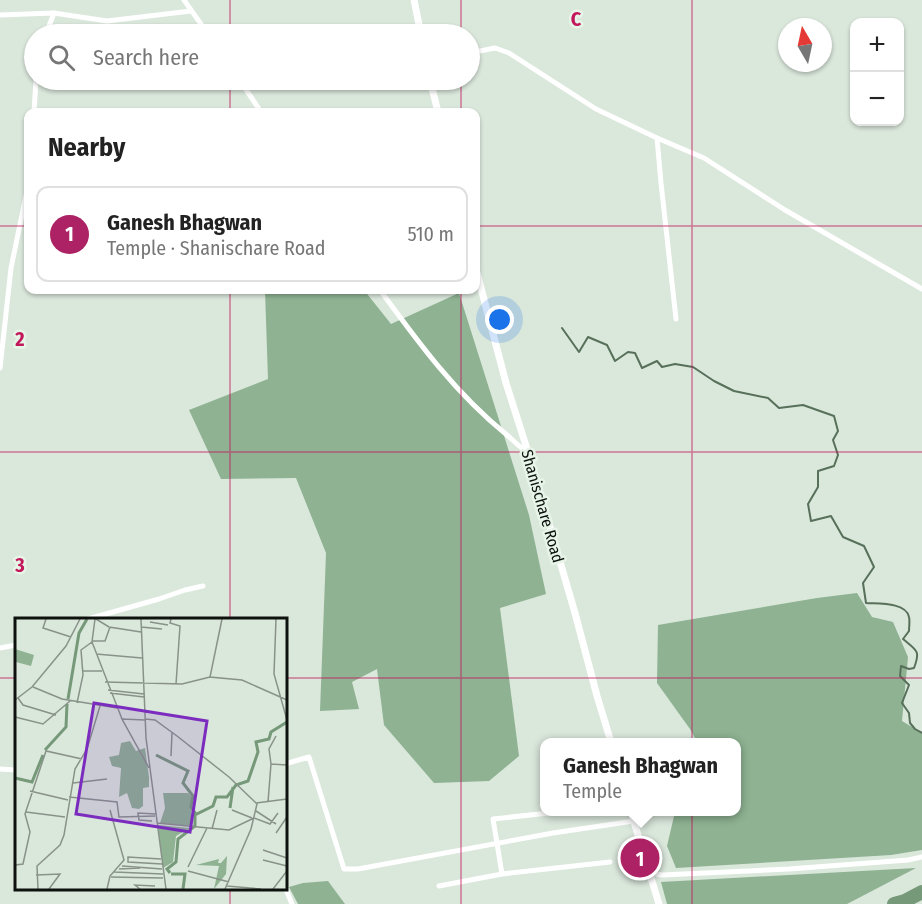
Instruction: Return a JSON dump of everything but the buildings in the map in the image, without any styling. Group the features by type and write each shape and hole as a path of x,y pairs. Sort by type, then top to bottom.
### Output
{"street":[{"path":"184,0 201,24"},
{"path":"414,0 419,24"},
{"path":"0,15 54,14 107,21 192,11"},
{"path":"50,24 54,14"},
{"path":"480,51 495,48 509,53 596,109 704,158 785,210 922,289"},
{"path":"34,108 35,90"},
{"path":"246,90 258,108"},
{"path":"432,90 437,108"},
{"path":"657,138 676,319"},
{"path":"0,368 11,268 24,205"},
{"name":"Shanischare Road","path":"480,284 506,383 610,738"},
{"path":"383,294 428,356 494,425 528,452"},
{"path":"92,618 203,586"},
{"path":"0,648 15,645"},
{"path":"286,765 309,758 344,870 634,821"},
{"path":"0,769 15,770"},
{"path":"502,874 493,819 540,814"},
{"path":"632,816 659,904"},
{"path":"650,873 662,875 789,869 922,857"},
{"path":"439,886 502,874 610,862"},
{"path":"286,889 292,904"}],"green space":[{"path":"265,294 367,294 391,324 459,294 529,515 546,594 500,608 519,756 489,781 434,783 384,725 377,669 352,682 359,709 320,711 326,553 296,478 221,479 189,410 268,379"},
{"path":"857,593 872,617 893,622 908,657 902,721 922,733 922,850 891,855 676,868 667,846 674,816 741,816 741,738 695,738 657,683 658,625"},
{"path":"916,868 847,904 667,904 661,882"},
{"path":"328,881 345,904 298,904 289,887 303,883"}],"waterway":[{"path":"562,328 579,352 588,337 607,345 615,361 628,352 635,353 642,368 657,361 662,367 675,364 693,367 734,391 768,398 779,408 803,405 834,416 838,431 833,440 838,455 834,466 818,471 818,487 808,504 811,521 831,516 843,537 864,546 874,567 863,583 866,603 897,606 907,612 909,631 903,639 914,648 917,657 914,668 901,666 900,676 909,685 902,703 909,713 910,723 922,733"},
{"path":"894,904 922,892"}],"place":[{"name":"Ganesh Bhagwan","path":"640,858"}]}
